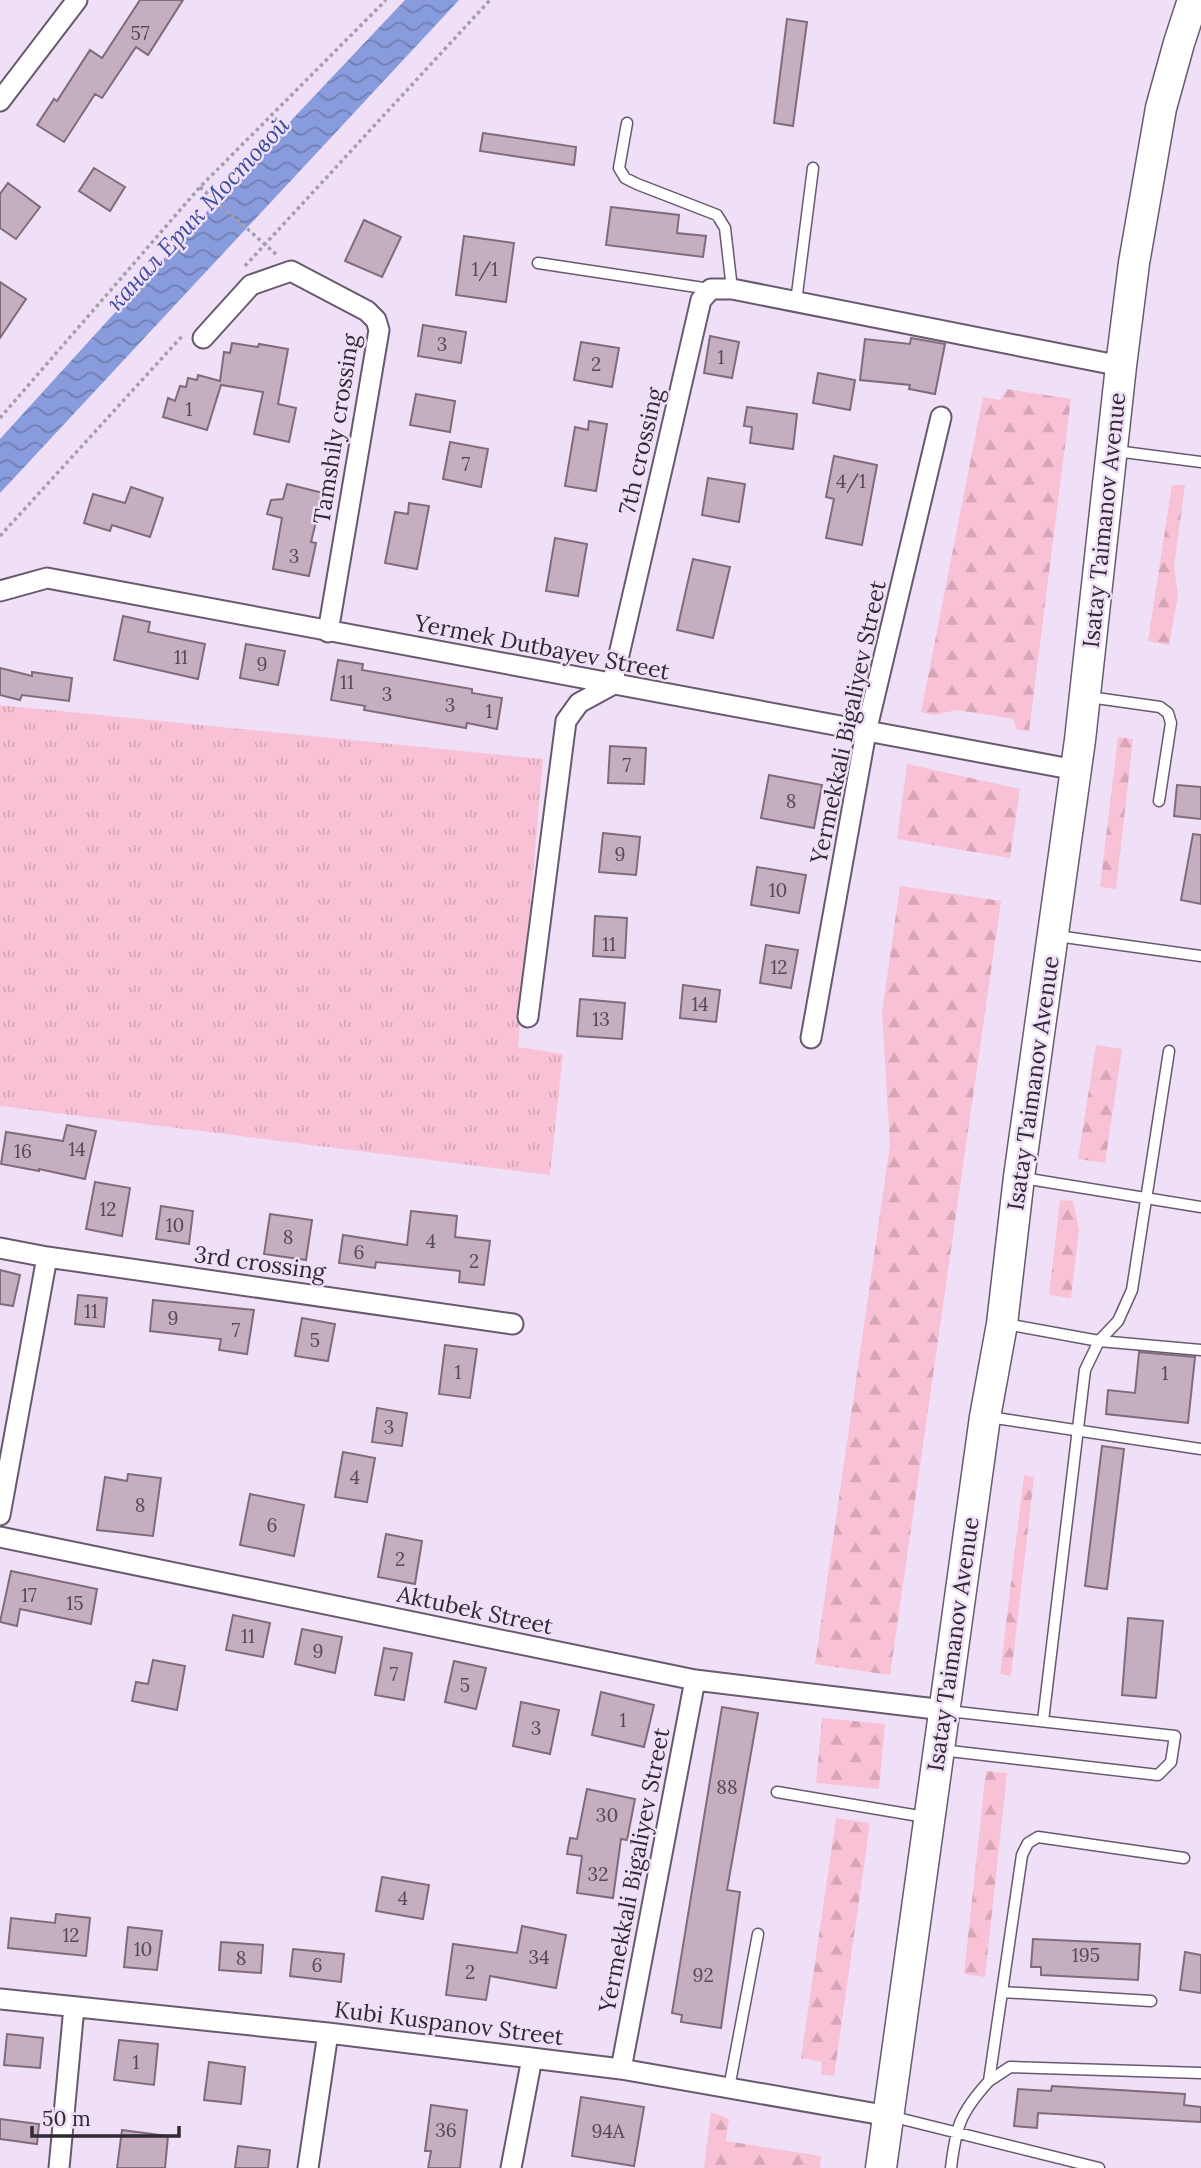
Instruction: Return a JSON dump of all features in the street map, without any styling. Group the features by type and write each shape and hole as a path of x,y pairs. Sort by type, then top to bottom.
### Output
{"main road":[{"name":"Isatay Taimanov Avenue","path":"881,2168 985,1417 1002,1324 1019,1177 1076,770 1135,263 1161,108 1193,0"}],"street":[{"path":"0,101 77,0"},
{"name":"Tamshily crossing","path":"203,338 251,285 291,271 367,312 376,320 379,330 328,632"},
{"path":"710,289 732,289 1121,366"},
{"name":"7th crossing","path":"612,685 701,300 710,289"},
{"name":"Yermekkali Bigaliyev Street","path":"811,1038 866,732 941,418"},
{"name":"Yermek Dutbayev Street","path":"0,591 47,578 1076,770"},
{"path":"528,1017 566,721 579,702 612,685"},
{"name":"3rd crossing","path":"0,1248 513,1324"},
{"path":"0,1515 47,1257"},
{"name":"Aktubek Street","path":"0,1537 695,1680 944,1710"},
{"name":"Yermekkali Bigaliyev Street","path":"621,2069 695,1680"},
{"name":"Kubi Kuspanov Street","path":"0,1999 328,2033 621,2069 889,2116"},
{"path":"59,2168 74,2007"},
{"path":"308,2168 328,2033"},
{"path":"511,2168 532,2058"}],"lane":[{"path":"627,123 619,168 625,178 717,215 725,228 732,289"},
{"path":"796,302 813,168"},
{"path":"538,263 710,289"},
{"path":"1112,450 1201,462"},
{"path":"1085,696 1160,707 1168,713 1171,723 1159,801"},
{"path":"1053,935 1201,956"},
{"path":"1043,1720 1085,1370 1099,1341 1118,1321 1132,1290 1169,1051"},
{"path":"1019,1177 1201,1207"},
{"path":"1002,1324 1022,1325 1099,1341 1201,1350"},
{"path":"985,1417 1201,1449"},
{"path":"938,1749 1158,1775 1171,1762 1175,1736 944,1710"},
{"path":"777,1792 929,1817"},
{"path":"989,2081 1022,1855 1028,1843 1038,1838 1184,1858"},
{"path":"729,2088 758,1934"},
{"path":"1002,1992 1151,2001"},
{"path":"951,2168 955,2132 968,2104 989,2081 1010,2067 1201,2073"},
{"path":"889,2116 1100,2168"}],"path":[{"path":"0,418 200,187 386,0"},
{"path":"200,187 260,239"}],"green space":[{"path":"1007,389 1071,399 1029,731 1017,730 1013,719 957,710 934,715 921,712 983,397 1000,400"},
{"path":"1172,485 1185,485 1174,567 1178,595 1169,645 1148,641"},
{"path":"0,705 543,759 518,1047 563,1054 550,1175 0,1106"},
{"path":"1118,737 1133,739 1116,889 1100,887"},
{"path":"907,764 1020,789 1010,858 897,839"},
{"path":"900,886 1001,901 890,1675 815,1664 890,1145 882,1013"},
{"path":"1096,1045 1122,1049 1105,1163 1078,1159"},
{"path":"1060,1200 1073,1201 1079,1230 1071,1298 1049,1295"},
{"path":"1024,1475 1034,1477 1011,1676 1000,1674"},
{"path":"822,1718 885,1724 879,1789 816,1783"},
{"path":"986,1771 1007,1773 985,1977 964,1974"},
{"path":"836,1818 870,1823 834,2076 821,2074 822,2062 801,2058"},
{"path":"711,2112 729,2119 726,2141 821,2156 820,2168 704,2168"}],"water":[{"name":"канал Ерик Мостовой","path":"405,0 459,0 0,493 0,439 251,163"}],"building":[{"path":"140,0 183,0 148,55 136,47 102,98 95,94 64,142 37,125 54,99 57,101 90,50 102,58"},
{"path":"787,19 807,22 793,126 774,123"},
{"path":"483,133 576,147 574,165 480,151"},
{"path":"94,168 125,187 110,211 79,191"},
{"path":"8,183 40,207 16,239 0,228 0,194"},
{"path":"611,207 679,215 677,233 706,236 703,257 606,245"},
{"path":"364,220 401,237 382,277 345,261"},
{"path":"464,236 514,243 506,302 456,295"},
{"path":"0,282 26,299 0,338"},
{"path":"423,325 466,332 461,363 418,356"},
{"path":"710,336 739,342 732,378 704,373"},
{"path":"911,338 945,344 935,394 909,389 910,385 860,380 865,339 910,344"},
{"path":"581,342 619,348 612,387 574,380"},
{"path":"232,343 288,349 278,404 296,408 289,442 254,434 263,392 221,385 207,430 163,417 168,398 175,401 180,386 186,387 188,378 197,380 198,375 220,381 224,352 230,353"},
{"path":"818,373 855,380 850,410 813,403"},
{"path":"416,394 455,401 450,432 410,425"},
{"path":"747,407 797,414 793,449 750,443 752,427 744,426"},
{"path":"589,421 607,424 596,491 565,486 575,427 588,430"},
{"path":"450,442 488,449 481,487 443,479"},
{"path":"834,456 877,465 862,545 826,538 834,499 826,497"},
{"path":"708,478 745,484 739,522 702,515"},
{"path":"287,484 323,493 311,542 316,543 309,576 273,569 282,518 267,514 271,500 283,499"},
{"path":"131,487 163,498 150,537 112,525 110,531 84,523 93,494 125,503"},
{"path":"409,503 429,506 417,569 385,563 395,512 408,514"},
{"path":"555,538 587,544 578,596 546,591"},
{"path":"693,559 730,567 713,638 677,630"},
{"path":"123,616 150,622 148,632 205,644 198,679 114,660"},
{"path":"246,644 285,651 278,685 240,678"},
{"path":"338,660 363,664 362,670 472,689 472,693 502,698 497,729 467,723 466,728 364,710 365,706 331,700"},
{"path":"0,668 32,676 32,672 72,678 69,701 22,695 20,700 0,695"},
{"path":"610,746 646,748 644,784 608,783"},
{"path":"769,775 822,785 814,828 761,818"},
{"path":"1177,785 1201,787 1201,819 1174,816"},
{"path":"603,833 640,837 636,875 599,872"},
{"path":"1193,834 1201,835 1201,904 1181,900"},
{"path":"757,867 806,875 799,913 751,905"},
{"path":"595,916 627,918 625,958 593,956"},
{"path":"766,945 798,950 791,988 760,983"},
{"path":"683,985 720,990 716,1022 680,1018"},
{"path":"580,999 625,1003 622,1039 577,1036"},
{"path":"67,1125 96,1131 85,1179 1,1164 6,1132 63,1141"},
{"path":"95,1182 130,1188 122,1236 86,1229"},
{"path":"161,1206 193,1211 189,1244 156,1239"},
{"path":"411,1211 457,1216 455,1237 490,1241 484,1285 459,1282 460,1271 376,1262 375,1268 339,1263 343,1235 407,1245"},
{"path":"270,1214 312,1220 306,1260 264,1254"},
{"path":"0,1270 20,1275 13,1306 0,1304"},
{"path":"78,1295 107,1298 104,1327 75,1324"},
{"path":"153,1300 254,1310 247,1354 219,1350 221,1339 150,1331"},
{"path":"302,1318 335,1324 328,1361 295,1356"},
{"path":"445,1345 477,1349 470,1398 439,1394"},
{"path":"1139,1352 1195,1357 1188,1423 1106,1414 1108,1390 1135,1393"},
{"path":"377,1408 407,1413 402,1446 372,1442"},
{"path":"1102,1446 1124,1449 1107,1589 1085,1586"},
{"path":"343,1452 375,1458 367,1502 335,1497"},
{"path":"128,1474 161,1478 153,1536 97,1530 105,1477 127,1481"},
{"path":"250,1494 304,1505 294,1556 240,1545"},
{"path":"386,1534 422,1541 415,1584 378,1577"},
{"path":"11,1571 97,1589 91,1624 20,1609 17,1626 0,1622"},
{"path":"233,1615 270,1623 263,1657 226,1650"},
{"path":"1128,1618 1163,1621 1156,1698 1122,1695"},
{"path":"302,1629 342,1637 335,1673 295,1664"},
{"path":"384,1648 412,1653 404,1700 375,1695"},
{"path":"153,1660 185,1666 177,1710 132,1701 136,1682 148,1684"},
{"path":"454,1661 486,1668 476,1709 445,1702"},
{"path":"601,1692 654,1705 644,1747 592,1735"},
{"path":"521,1702 559,1710 550,1754 513,1746"},
{"path":"722,1707 758,1713 727,1890 740,1892 721,2028 681,2022 682,2015 672,2013"},
{"path":"587,1789 635,1799 627,1840 621,1839 613,1898 577,1893 582,1856 567,1854 570,1838 577,1839"},
{"path":"382,1877 429,1885 423,1919 376,1911"},
{"path":"56,1914 90,1918 86,1956 8,1948 11,1918 55,1923"},
{"path":"522,1926 566,1935 556,1988 490,1976 486,2000 446,1995 453,1944 517,1953"},
{"path":"128,1927 162,1931 157,1970 124,1967"},
{"path":"1033,1939 1140,1944 1138,1980 1041,1975 1041,1967 1031,1967"},
{"path":"221,1942 263,1945 261,1973 219,1970"},
{"path":"293,1949 344,1954 341,1982 290,1976"},
{"path":"1185,1952 1201,1955 1201,1993 1180,1990"},
{"path":"7,2034 43,2038 40,2068 4,2065"},
{"path":"119,2040 158,2044 154,2085 114,2080"},
{"path":"209,2062 245,2067 241,2104 204,2100"},
{"path":"1052,2086 1185,2094 1184,2105 1201,2107 1201,2122 1038,2113 1037,2128 1014,2126 1018,2089 1051,2091"},
{"path":"581,2097 644,2107 634,2166 572,2156"},
{"path":"431,2105 467,2110 460,2168 428,2168 431,2151 425,2151"},
{"path":"0,2119 39,2124 37,2144 0,2139"},
{"path":"122,2130 168,2136 165,2168 117,2168"},
{"path":"238,2146 270,2150 268,2168 235,2168"}]}
